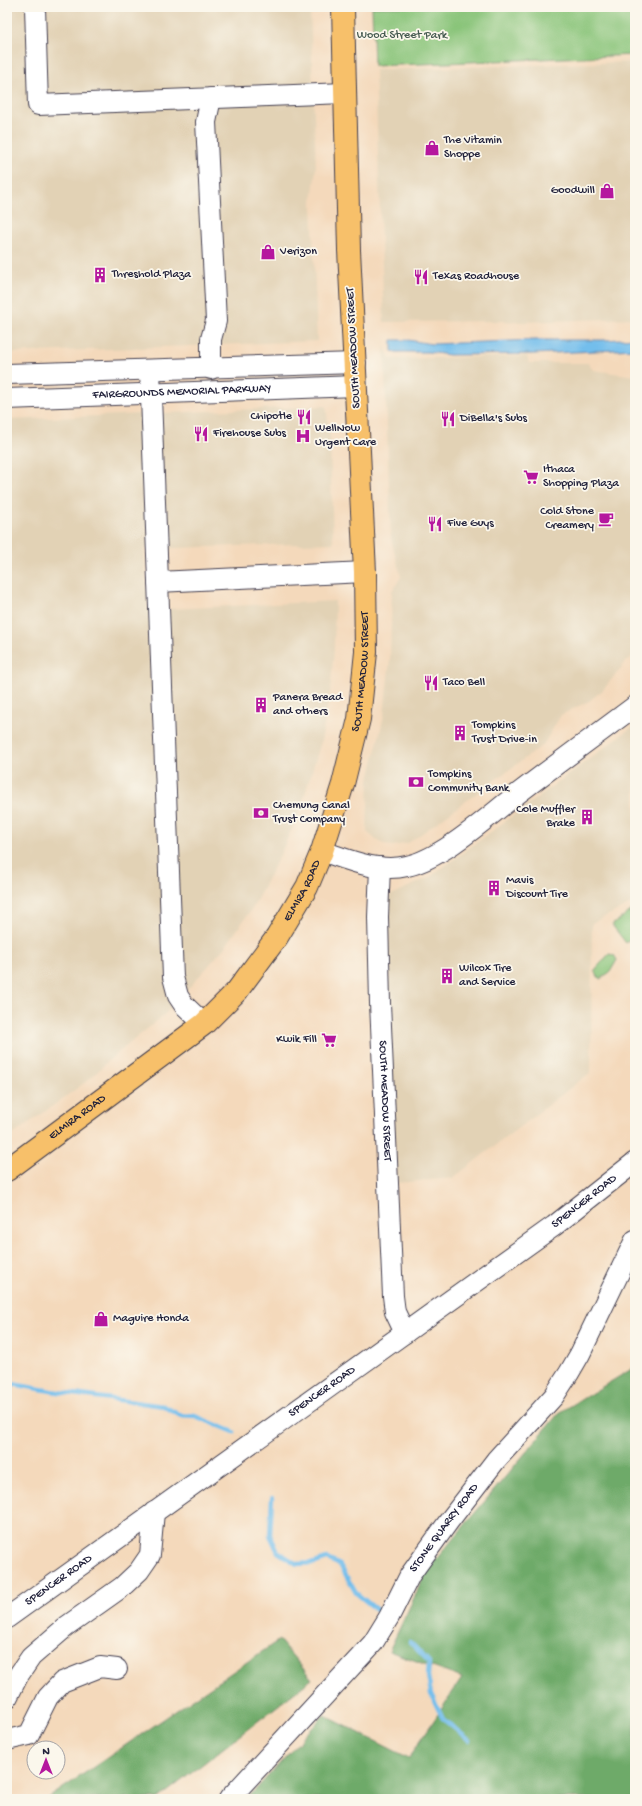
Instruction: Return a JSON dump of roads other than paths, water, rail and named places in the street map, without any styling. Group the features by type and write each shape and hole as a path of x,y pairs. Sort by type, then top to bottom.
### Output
{"highway":[{"name":"SOUTH MEADOW STREET","path":"322,851 343,784 359,720 366,652 365,572 356,363 349,250 343,7"},
{"name":"ELMIRA ROAD","path":"7,1170 204,1024 237,991 277,937 307,887 322,851"}],"street":[{"path":"35,7 38,105 345,93"},
{"path":"210,98 206,122 216,321 211,339 210,369"},
{"name":"FAIRGROUNDS MEMORIAL PARKWAY","path":"7,374 210,369 356,363"},
{"path":"150,370 173,977 178,996 184,1005 204,1024"},
{"name":"FAIRGROUNDS MEMORIAL PARKWAY","path":"7,399 356,386"},
{"path":"158,582 365,572"},
{"name":"ELMIRA ROAD","path":"322,851 360,864 393,868 407,866 432,857 635,706"},
{"name":"SOUTH MEADOW STREET","path":"380,867 378,917 380,1003 393,1296 395,1312 405,1333"},
{"name":"SPENCER ROAD","path":"7,1618 554,1226 635,1162"},
{"name":"STONE QUARRY ROAD","path":"229,1799 373,1643 389,1617 410,1575 449,1521 496,1460 554,1396 580,1354 635,1240"},
{"path":"7,1698 18,1676 31,1657 67,1626 122,1588 139,1571 150,1555 154,1512"},
{"path":"7,1740 29,1735 48,1697 62,1682 100,1667 117,1669"}],"water":[{"path":"635,338 635,349 534,354 449,355 428,352 392,351 392,340 408,340 432,344"}],"waterway":[{"path":"7,1383 51,1391 164,1406 179,1415 195,1416 234,1432"},
{"path":"272,1498 270,1535 278,1552 297,1564 315,1563 327,1559 340,1565 356,1593 378,1611"},
{"path":"410,1642 429,1662 428,1676 431,1694 443,1719 469,1740"}],"place":[{"name":"The Vitamin Shoppe","path":"432,148"},
{"name":"Goodwill","path":"607,191"},
{"name":"Verizon","path":"268,252"},
{"name":"Threshold Plaza","path":"100,275"},
{"name":"Texas Roadhouse","path":"421,277"},
{"name":"Chipotle","path":"304,417"},
{"name":"DiBella's Subs","path":"448,419"},
{"name":"Firehouse Subs","path":"201,434"},
{"name":"WellNow Urgent Care","path":"303,436"},
{"name":"Ithaca Shopping Plaza","path":"531,477"},
{"name":"Cold Stone Creamery","path":"606,519"},
{"name":"Five Guys","path":"435,524"},
{"name":"Taco Bell","path":"431,683"},
{"name":"Panera Bread and others","path":"261,705"},
{"name":"Tompkins Trust Drive-in","path":"460,733"},
{"name":"Tompkins Community Bank","path":"416,782"},
{"name":"Chemung Canal Trust Company","path":"261,813"},
{"name":"Cole Muffler Brake","path":"587,817"},
{"name":"Mavis Discount Tire","path":"494,888"},
{"name":"Wilcox Tire and Service","path":"447,976"},
{"name":"Kwik Fill","path":"329,1040"},
{"name":"Maguire Honda","path":"101,1319"}],"park label":[{"name":"Wood Street Park","path":"402,36"}]}
